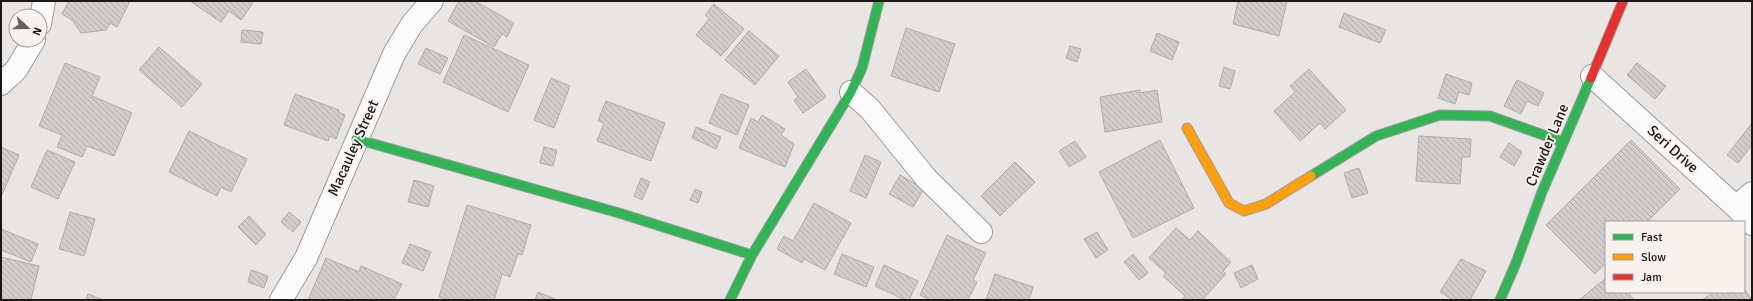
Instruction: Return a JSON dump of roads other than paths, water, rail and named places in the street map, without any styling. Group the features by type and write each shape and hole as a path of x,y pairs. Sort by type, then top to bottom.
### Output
{"street":[{"name":"Macauley Street","path":"281,300 306,258 356,139 394,54 412,24 432,1"},
{"path":"730,300 752,255 851,92 862,68 879,1"},
{"name":"Crawder Lane","path":"1500,300 1563,142 1623,1"},
{"path":"1,84 16,70 29,48"},
{"name":"Seri Drive","path":"1592,76 1744,200 1752,224"},
{"path":"851,92 870,109 926,178 981,232"},
{"path":"1187,128 1229,202 1244,210 1254,209 1266,204 1376,136 1440,115 1490,116 1563,142"},
{"path":"356,139 612,211 752,255"}]}
